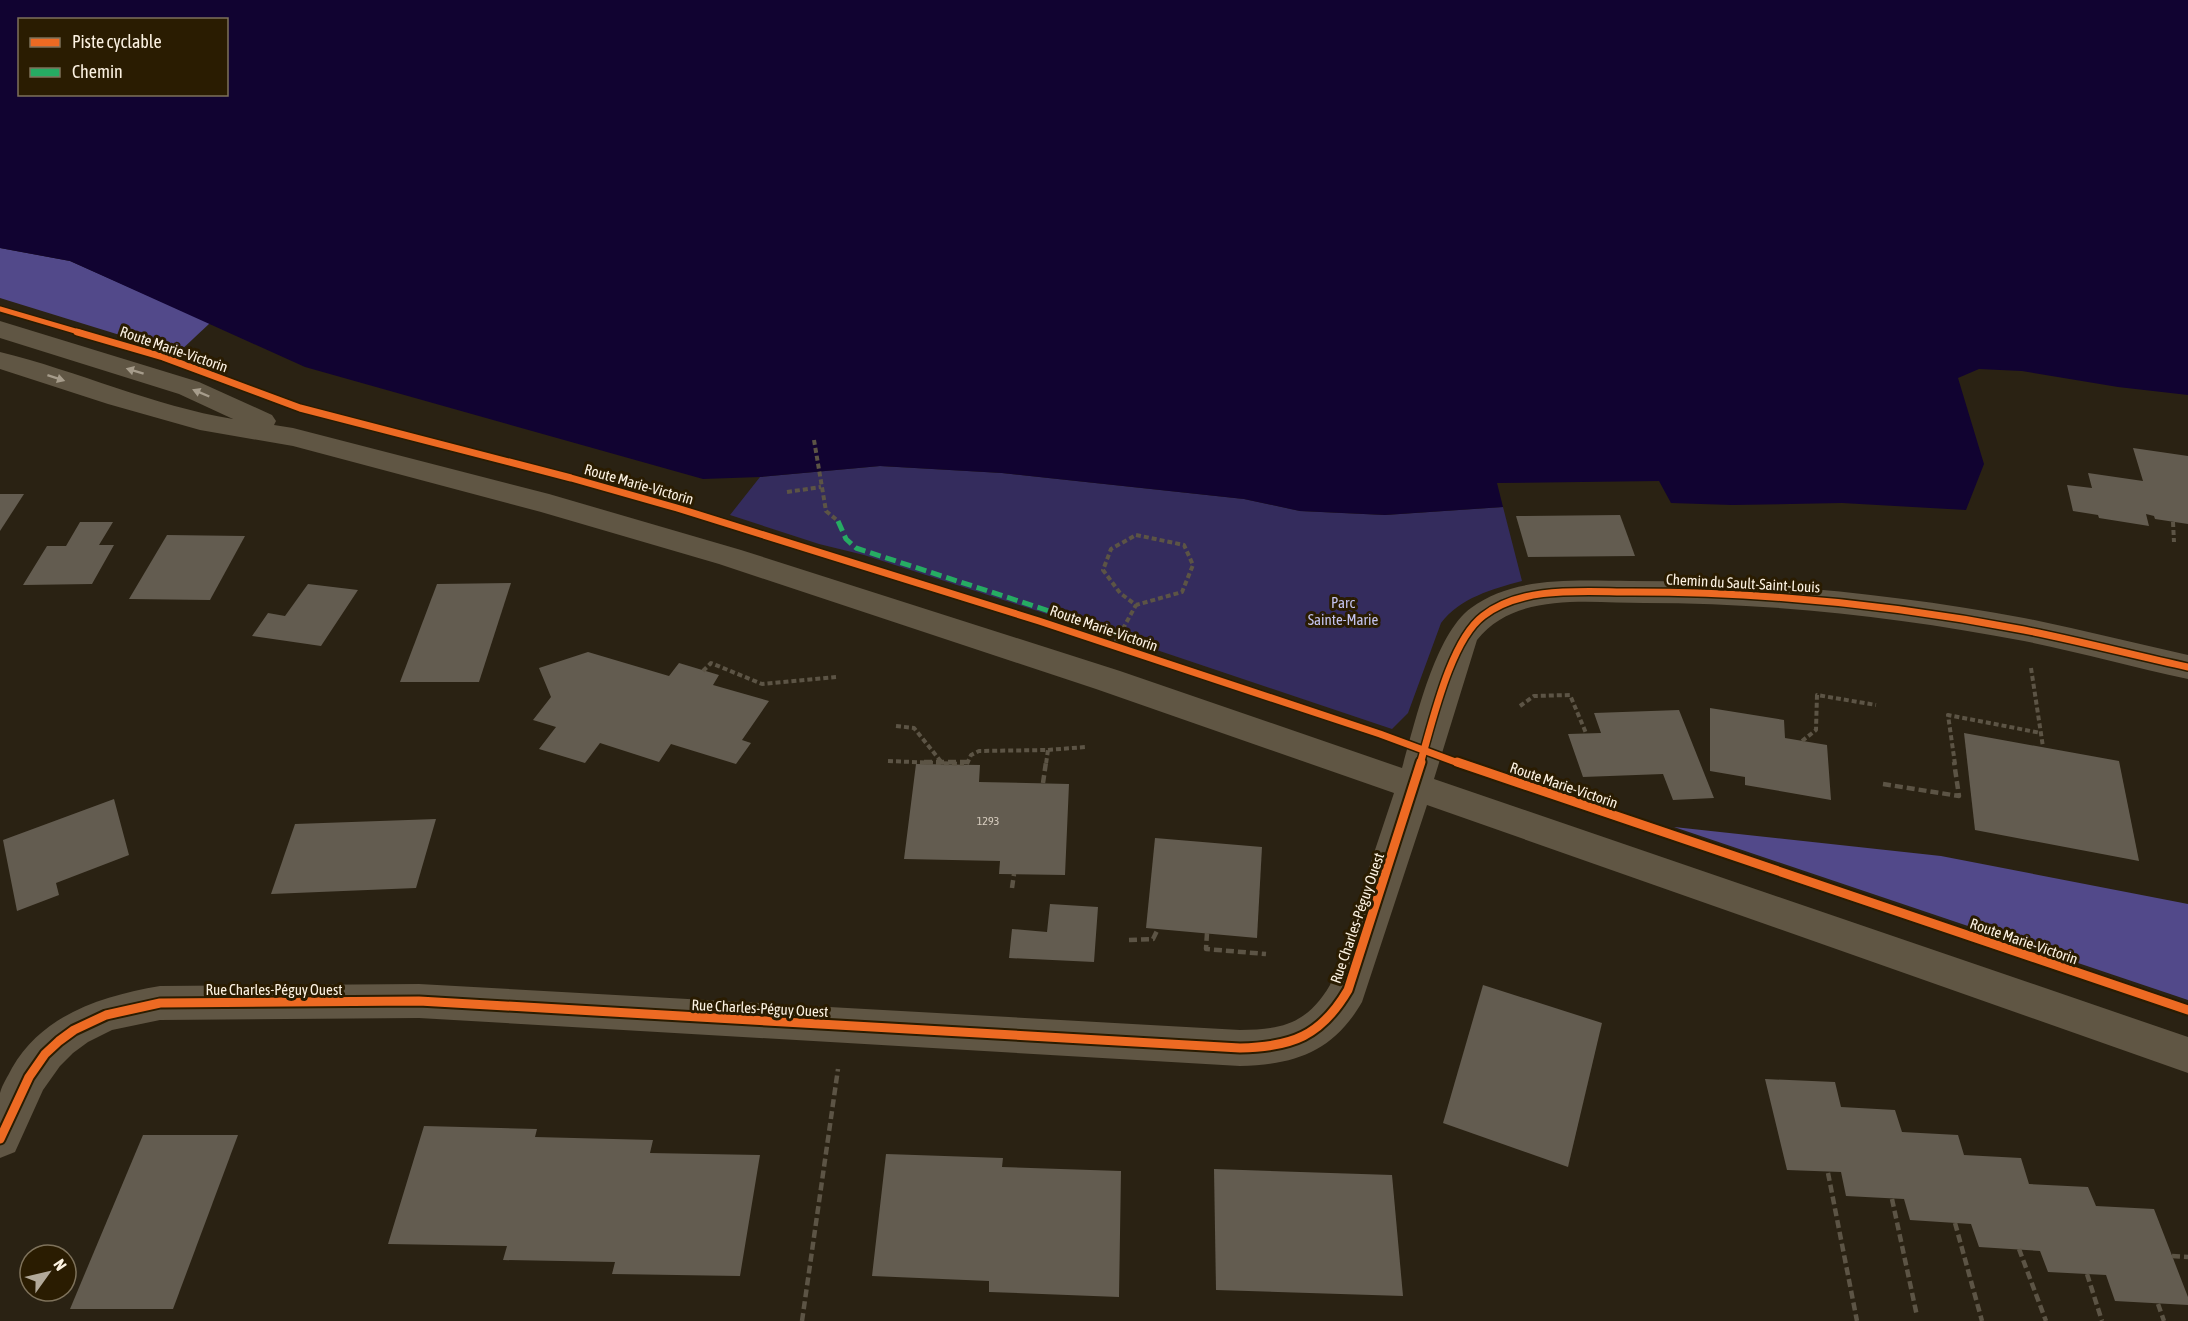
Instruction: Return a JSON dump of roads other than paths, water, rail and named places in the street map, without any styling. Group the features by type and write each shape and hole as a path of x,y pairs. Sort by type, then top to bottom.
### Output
{"street":[{"path":"0,329 189,388 293,437"},
{"path":"0,360 118,398 210,424 293,437 549,504 730,557 1080,670 2188,1055"},
{"name":"Chemin du Sault-Saint-Louis","path":"1414,787 1431,726 1466,631 1491,610 1526,598 1581,593 1644,592 1760,595 1895,609 2025,630 2188,667"},
{"name":"Rue Charles-Péguy Ouest","path":"0,1139 34,1069 52,1046 83,1023 121,1009 160,1003 419,1001 1240,1048 1278,1047 1325,1024 1340,1007 1348,990 1414,787"}],"park label":[{"name":"Parc Sainte-Marie","path":"1343,610"}]}
